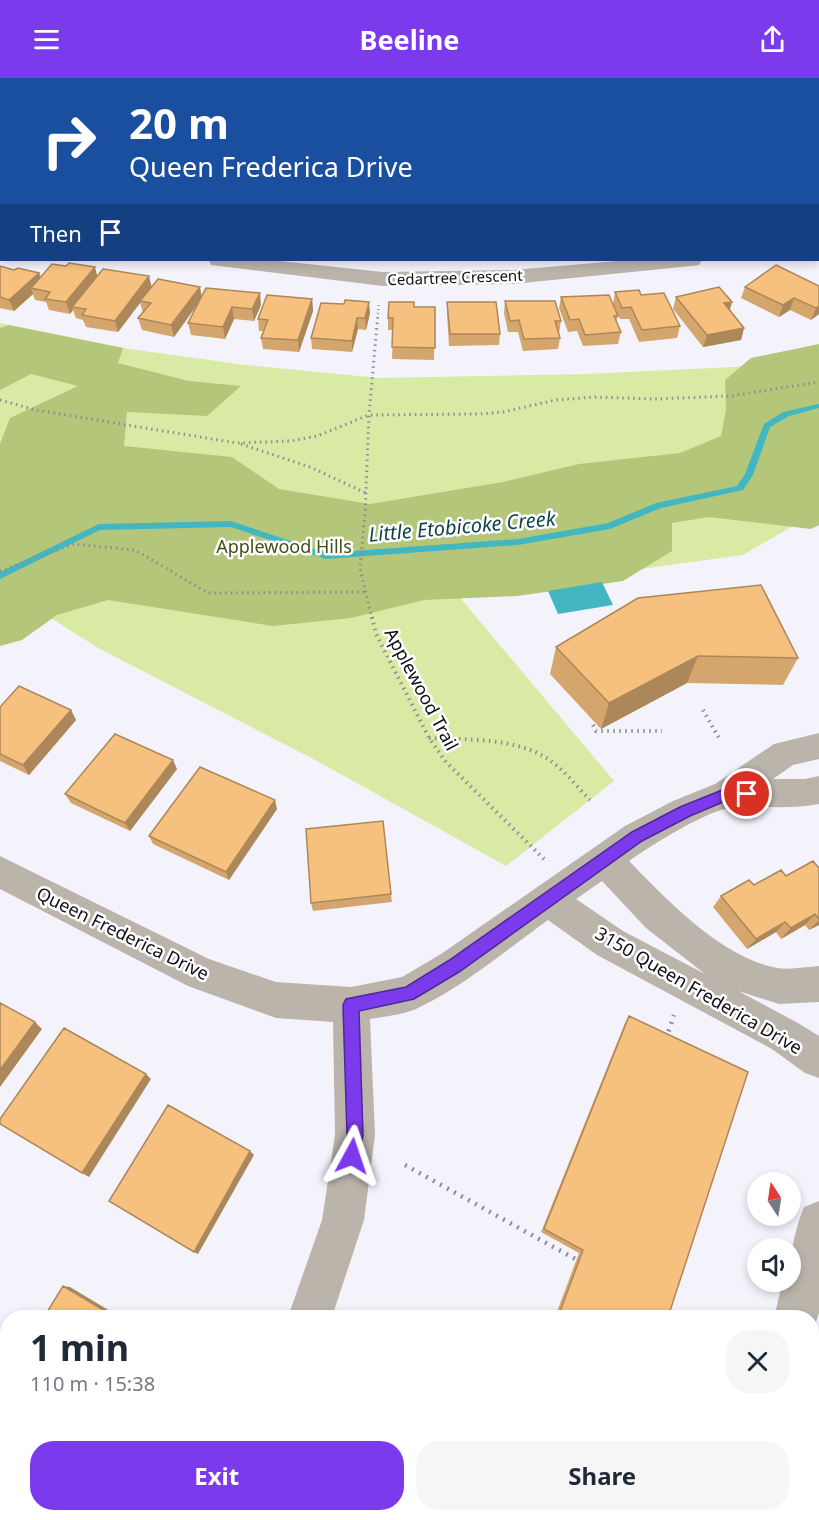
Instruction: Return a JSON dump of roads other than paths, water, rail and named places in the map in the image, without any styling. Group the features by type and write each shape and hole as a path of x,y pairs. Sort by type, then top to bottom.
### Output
{"street":[{"name":"Cedartree Crescent","path":"228,261 383,279 513,277 681,261"},
{"name":"Queen Frederica Drive","path":"0,872 201,974 276,1000 351,1005 409,994 454,966 637,836 685,811 727,794 785,753 819,747"},
{"name":"Queen Frederica Drive","path":"727,794 805,793 819,790"},
{"path":"604,859 659,916 730,971 779,986 819,984"},
{"name":"3150 Queen Frederica Drive","path":"559,891 610,943 785,1036 819,1059"},
{"path":"312,1310 343,1220 355,1135 351,1005"},
{"path":"798,1310 819,1222"}],"water":[{"path":"602,582 613,605 558,614 548,591"}],"waterway":[{"name":"Little Etobicoke Creek","path":"0,576 99,527 231,524 326,556 518,542 610,526 659,505 740,488 749,475 767,426 786,414 819,406"}],"park label":[{"name":"Applewood Hills","path":"284,546"}]}
